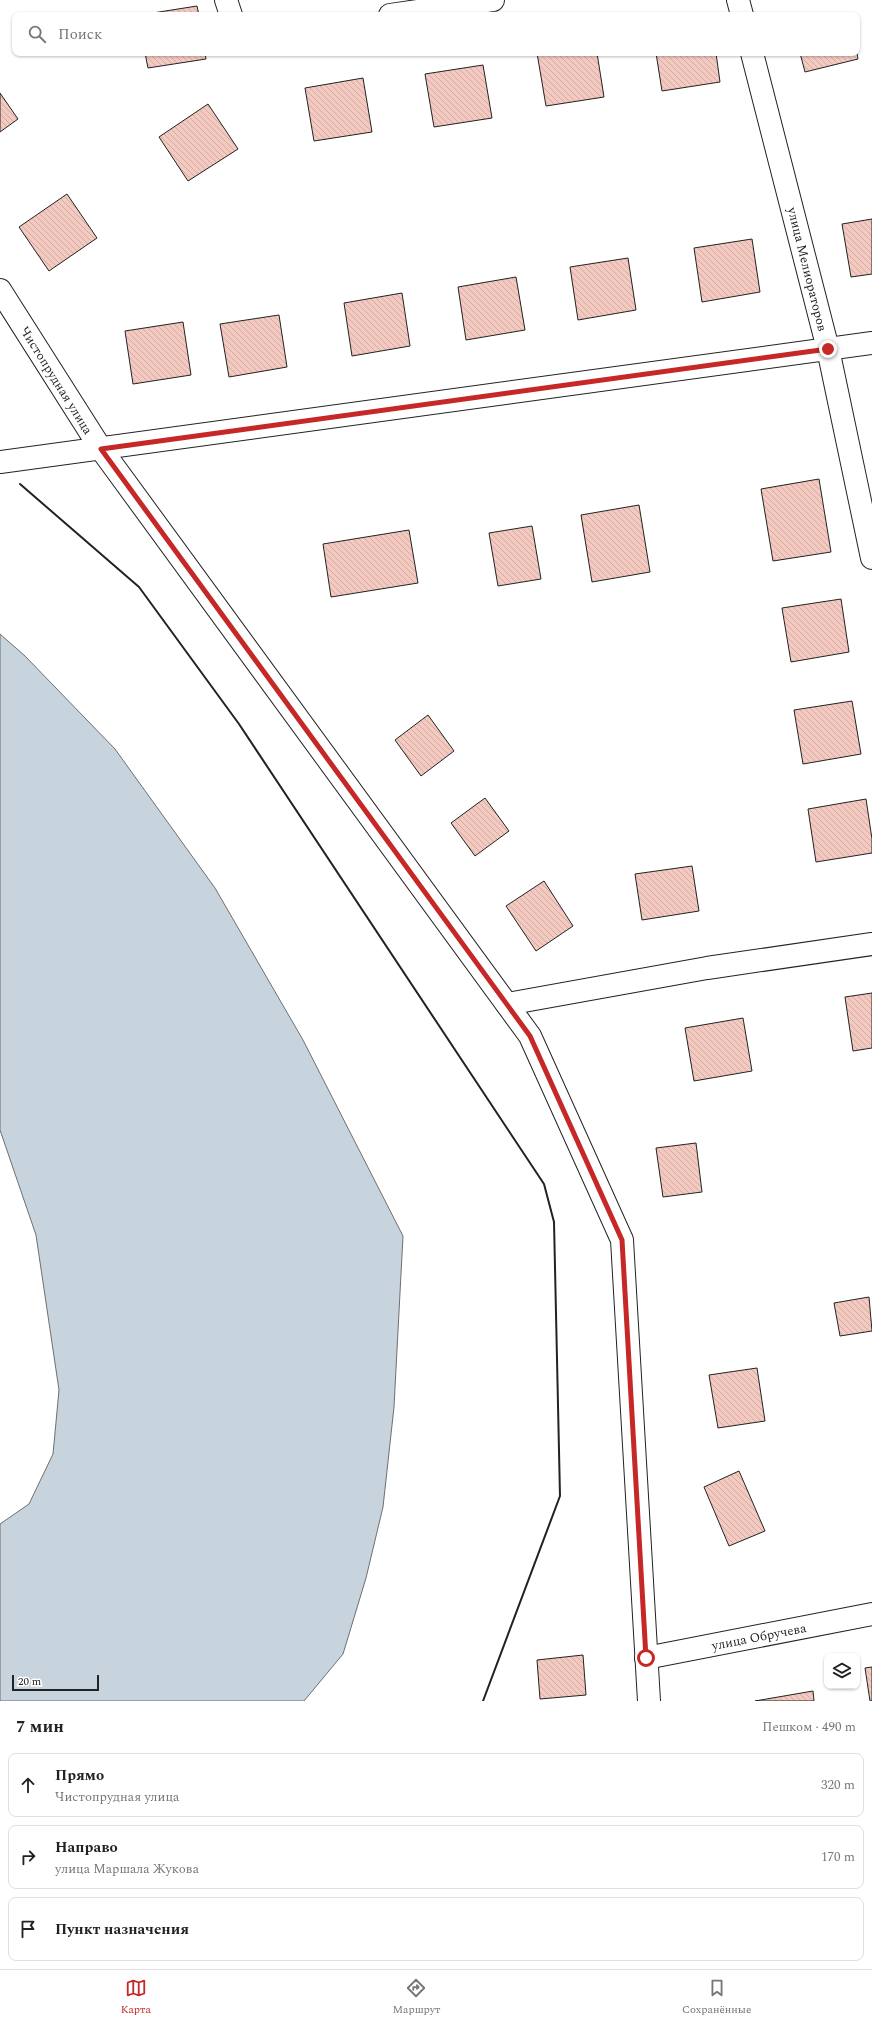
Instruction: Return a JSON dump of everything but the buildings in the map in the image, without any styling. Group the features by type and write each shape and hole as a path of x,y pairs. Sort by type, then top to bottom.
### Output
{"street":[{"path":"226,0 230,12"},
{"path":"411,12 493,0"},
{"path":"738,0 741,12"},
{"name":"улица Мелиораторов","path":"753,56 828,349 872,558"},
{"name":"Чистопрудная улица","path":"0,290 101,449 530,1036 622,1240 649,1701"},
{"path":"0,462 872,343"},
{"path":"507,1004 707,968 872,944"},
{"name":"улица Обручева","path":"646,1658 872,1614"}],"shaded area":[{"path":"0,634 25,656 115,749 215,888 303,1040 403,1236 394,1407 383,1507 366,1578 343,1654 304,1701 0,1701 0,1524 29,1504 53,1454 59,1390 36,1235 0,1130"}],"wall":[{"path":"20,484 139,587 239,724 544,1184 554,1222 560,1496 483,1701"}],"route":[{"path":"646,1658 622,1240 530,1036 101,449 828,349"}]}
